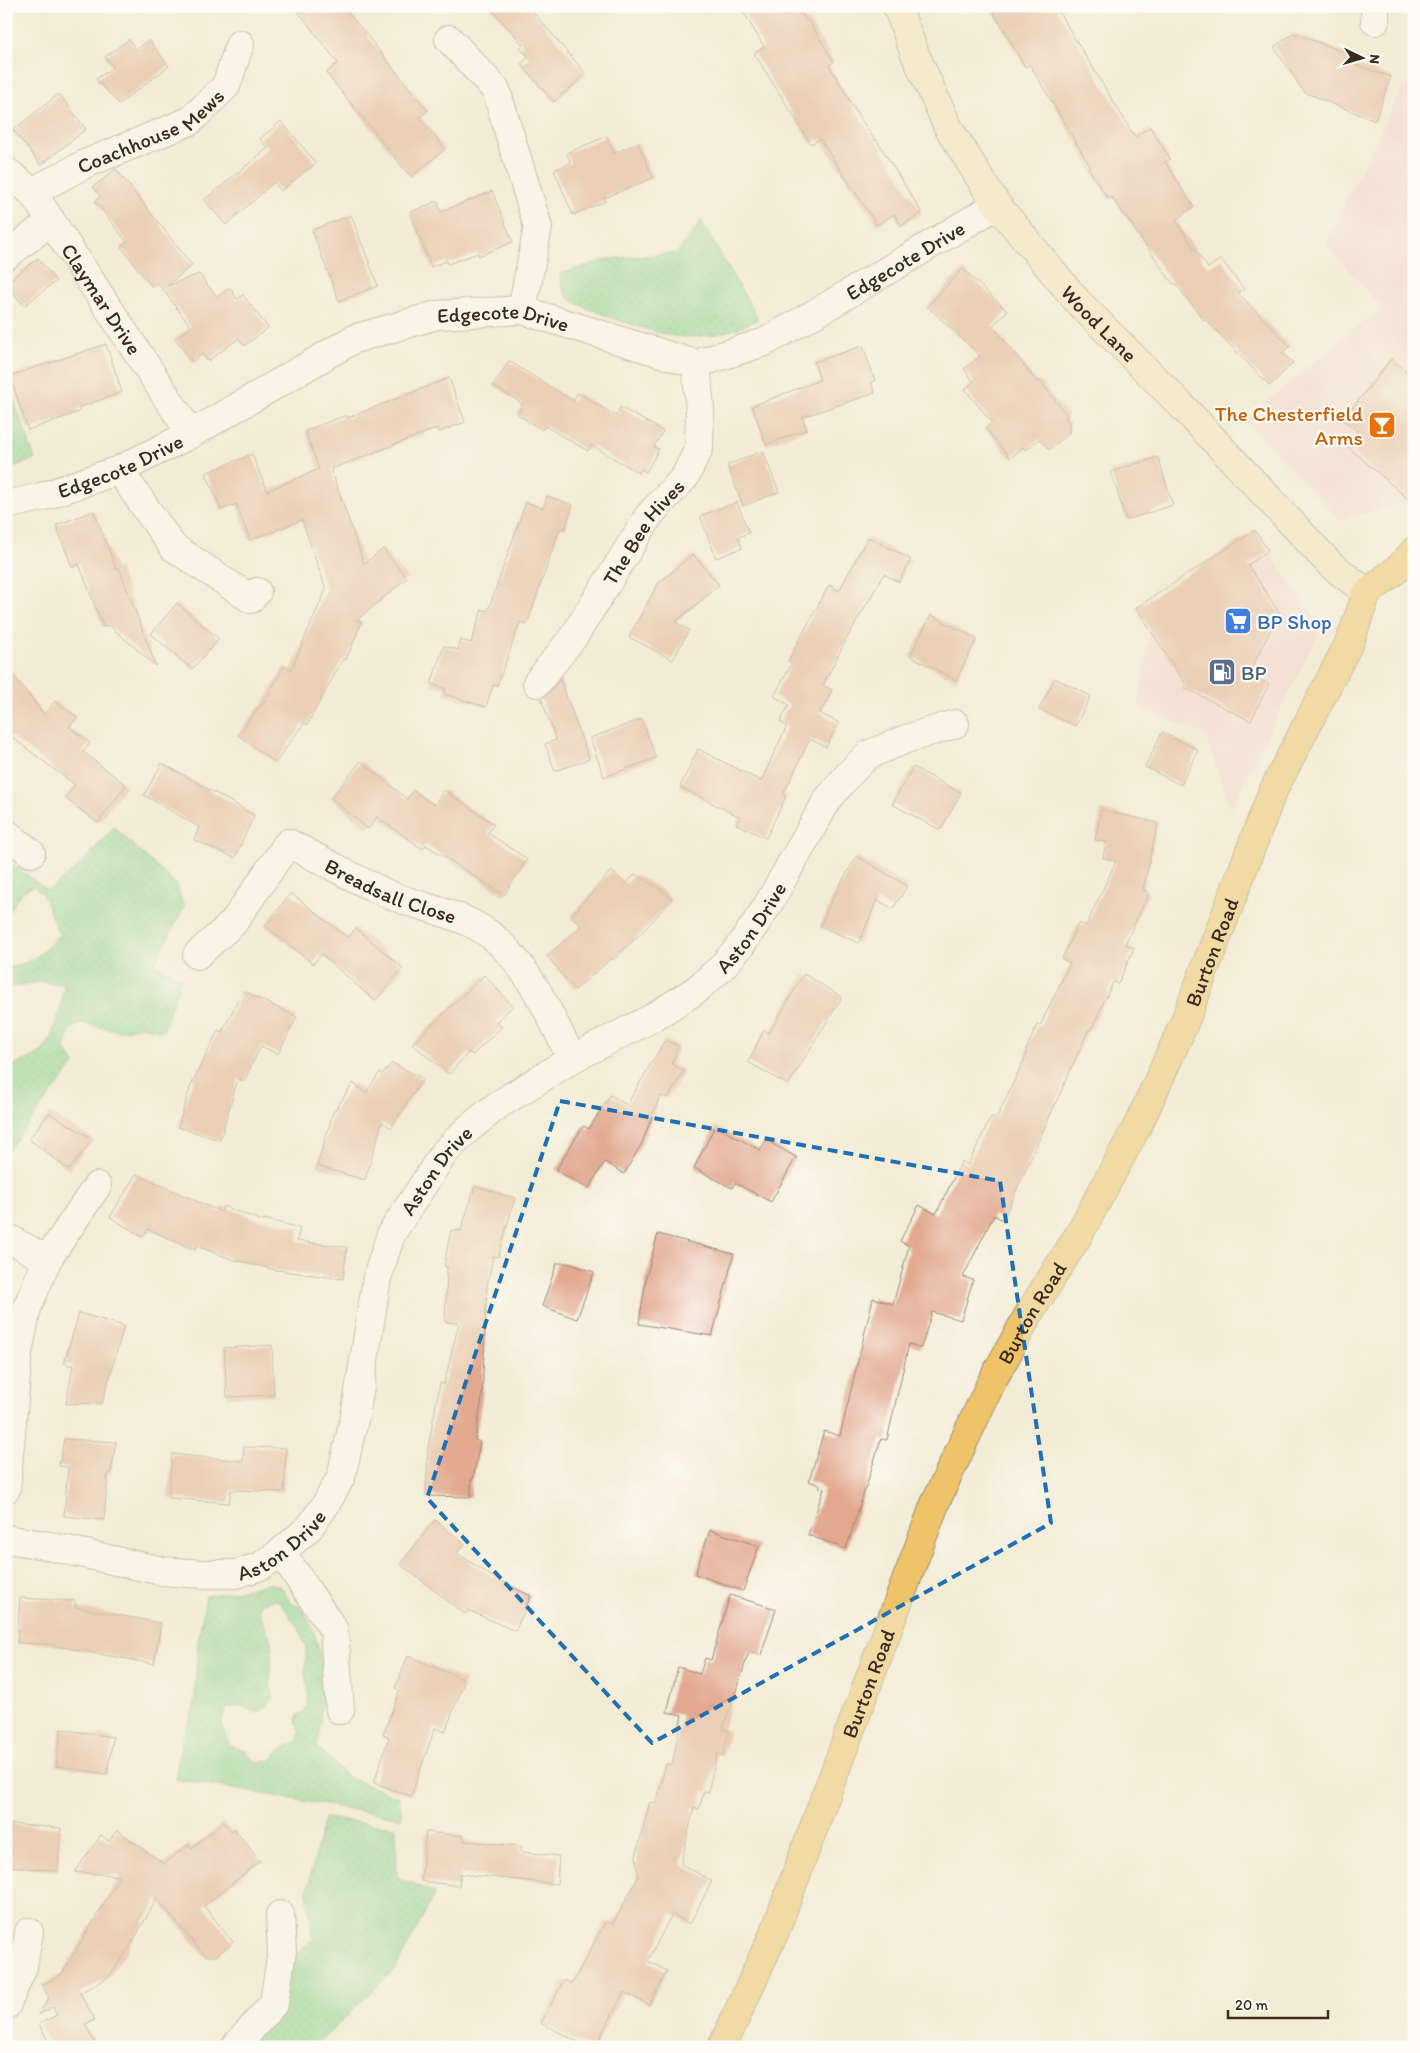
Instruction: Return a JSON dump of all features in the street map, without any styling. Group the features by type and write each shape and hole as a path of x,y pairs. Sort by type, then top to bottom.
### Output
{"highway":[{"path":"1367,593 1401,566 1414,551"},
{"name":"Burton Road","path":"722,2047 775,1931 936,1501 991,1383 1030,1312 1078,1236 1140,1121 1183,1026 1272,793 1350,641 1367,593"}],"street":[{"name":"Wood Lane","path":"896,6 914,54 948,128 996,205 1078,302 1182,406 1330,564 1367,593"},
{"path":"450,39 496,90 538,227 522,310"},
{"name":"Coachhouse Mews","path":"32,192 85,164 190,121 226,86 240,44"},
{"name":"Claymar Drive","path":"6,172 32,192 191,434"},
{"name":"Edgecote Drive","path":"6,505 41,497 119,470 191,434 354,339 437,314 522,310 696,364 765,342 996,205"},
{"path":"6,256 50,221"},
{"name":"The Bee Hives","path":"537,683 574,636 650,514 685,477 699,448 700,409 696,364"},
{"path":"119,470 173,547 251,599 258,592"},
{"name":"Aston Drive","path":"6,1539 44,1545 162,1571 202,1574 236,1574 261,1566 281,1552 308,1528 326,1504 341,1477 356,1411 377,1278 390,1234 444,1153 468,1129 498,1105 572,1059 652,1018 696,990 721,968 741,945 766,908 828,798 848,775 868,756 906,739 955,724"},
{"path":"6,833 32,853"},
{"name":"Breadsall Close","path":"197,954 233,923 288,843 383,892 412,904 463,918 500,943 521,966 540,996 572,1059"},
{"path":"6,1489 18,1353 27,1308 46,1260 97,1186"},
{"path":"10,1240 46,1260"},
{"path":"281,1552 334,1630 340,1710"},
{"path":"235,2047 274,2003 282,1951 280,1915"},
{"path":"6,2006 23,1967 29,1932"}],"highlighted area":[{"path":"560,1101 1000,1181 1051,1523 652,1743 427,1498"}],"shaded area":[{"path":"1404,83 1414,89 1414,500 1339,520 1247,423 1251,415 1381,307 1325,243"},
{"path":"1268,551 1322,627 1231,809 1205,735 1138,706 1150,629"}],"green space":[{"path":"701,221 758,319 738,328 717,334 695,337 673,336 635,326 602,314 575,302 565,293 560,274 609,259 677,253"},
{"path":"6,378 35,459 6,469"},
{"path":"114,827 176,885 184,907 155,964 181,978 163,1031 142,1026 119,1031 81,1023 69,1030 65,1049 75,1063 6,1153 6,1069 34,1056 46,1046 57,1020 64,984 41,982 6,987 6,968 22,964 36,957 59,934 42,893 34,886 20,895 6,919 6,886 9,868 6,865 6,859 48,891 78,867"},
{"path":"269,1583 281,1587 291,1604 300,1606 310,1623 320,1657 322,1692 317,1747 349,1778 399,1797 402,1818 176,1779 178,1758 194,1707 198,1642 206,1596 248,1589","holes":["275,1600 280,1602 299,1629 306,1648 305,1674 309,1697 307,1707 304,1712 298,1715 296,1722 299,1731 298,1740 278,1752 274,1759 259,1763 252,1759 246,1751 230,1746 222,1726 222,1721 229,1707 244,1706 253,1712 257,1712 264,1709 273,1696 270,1680 271,1645 269,1633 261,1618 259,1609 260,1604"]},
{"path":"324,1818 396,1827 397,1877 435,1893 396,1968 315,2047 245,2047 297,1954 313,1939 307,1892"}],"building":[{"path":"294,6 343,6 428,111 420,117 445,149 411,177 326,73 338,63"},
{"path":"489,6 528,6 586,74 554,102 521,64 529,57 520,48 523,45"},
{"path":"740,6 797,6 834,62 829,65 858,115 876,139 922,213 901,226 894,214 877,225 820,139 811,144 754,53 764,47"},
{"path":"990,6 1055,6 1135,137 1150,127 1170,159 1165,162 1194,207 1175,220 1208,268 1221,259 1244,289 1238,293 1290,346 1282,353 1293,363 1270,386 1204,320 1175,283 1173,284 1112,197 1108,199 1030,65 1025,67"},
{"path":"1294,33 1359,58 1356,65 1391,77 1375,121 1304,92 1274,47"},
{"path":"129,39 136,50 149,40 169,66 119,104 96,79 113,67 105,57"},
{"path":"59,94 86,129 41,165 13,130"},
{"path":"281,121 316,163 281,191 274,182 226,225 204,200 268,148 260,139"},
{"path":"607,136 614,153 638,143 653,178 604,198 606,201 573,215 554,170 571,163 567,153"},
{"path":"116,169 192,265 167,286 199,274 217,297 230,288 237,299 243,295 268,328 244,346 239,338 208,361 203,354 192,362 175,338 191,327 158,283 152,287 121,247 127,242 95,201 101,197 93,187"},
{"path":"492,191 513,242 479,256 478,253 448,264 447,261 431,267 410,212 437,201 441,212"},
{"path":"351,215 378,286 339,301 312,230"},
{"path":"38,258 56,281 24,306 6,283"},
{"path":"963,269 1007,311 993,326 1037,382 1039,380 1068,416 1065,418 1069,423 1069,433 1049,450 1039,439 1026,450 1023,447 1010,458 985,428 992,423 965,389 974,382 964,369 980,356 927,306"},
{"path":"106,344 122,392 78,408 79,412 28,430 10,376"},
{"path":"863,346 875,381 871,382 875,393 802,417 807,429 766,445 752,406 820,380 814,362"},
{"name":"The Chesterfield Arms","path":"1391,359 1414,377 1414,504 1347,446 1358,431 1343,420"},
{"path":"509,361 573,401 578,393 616,416 620,407 663,431 654,447 659,449 646,472 641,469 639,473 591,445 588,451 545,426 542,430 517,414 523,404 493,386"},
{"path":"449,378 465,422 439,432 438,428 331,469 364,564 383,549 407,578 357,620 362,622 346,660 343,659 307,725 304,723 275,763 238,735 260,705 262,706 284,666 291,670 326,589 302,520 250,540 236,504 221,510 206,473 252,454 267,491 319,469 305,431 346,415 347,418"},
{"path":"763,451 779,492 743,506 727,465"},
{"path":"1158,457 1173,505 1126,520 1111,472"},
{"path":"547,496 573,505 565,529 560,528 527,624 520,622 497,686 493,685 486,707 444,694 446,689 431,684 444,646 458,650 461,640 471,643 482,609 488,611 526,502 543,508"},
{"path":"737,502 749,533 738,537 742,548 716,558 700,516"},
{"path":"94,511 116,569 119,568 156,666 109,625 103,627 79,564 72,567 56,525"},
{"path":"1255,530 1268,551 1248,565 1279,612 1249,674 1269,684 1251,721 1185,688 1186,685 1136,608"},
{"path":"868,537 911,559 899,582 884,574 846,640 823,685 832,690 820,713 839,723 826,747 810,739 783,795 786,796 766,838 736,824 740,817 680,787 698,749 761,781 787,726 780,722 789,705 774,696 792,663 788,661 829,585 839,591"},
{"path":"693,554 719,585 676,622 689,630 673,660 629,637 658,584"},
{"path":"177,603 219,639 192,669 151,634"},
{"path":"931,615 977,639 956,680 910,656"},
{"path":"6,665 44,715 55,701 77,717 69,727 90,743 83,752 126,785 98,823 65,798 75,785 6,733"},
{"path":"1055,678 1091,696 1075,726 1039,709"},
{"path":"560,679 589,759 555,771 545,744 556,740 541,698 549,693"},
{"path":"642,719 656,758 604,777 590,738"},
{"path":"1162,732 1198,750 1181,785 1145,767"},
{"path":"361,761 407,799 413,790 434,805 444,790 494,824 488,833 527,859 504,895 426,845 423,849 377,817 368,829 331,798"},
{"path":"162,763 254,815 235,858 194,840 199,827 144,795"},
{"path":"913,767 961,793 940,830 892,804"},
{"path":"1101,810 1158,823 1143,890 1149,893 1125,944 1134,948 1118,984 1113,982 1091,1030 1089,1029 1003,1220 994,1215 963,1277 973,1280 961,1320 932,1312 921,1348 909,1344 887,1440 881,1439 846,1549 808,1535 824,1489 820,1488 820,1485 809,1481 824,1431 840,1436 873,1298 893,1304 909,1246 900,1241 919,1205 936,1214 962,1161 968,1165 991,1117 996,1119 1027,1054 1025,1053 1037,1025 1040,1026 1070,963 1062,959 1078,923 1086,926 1116,861 1103,858 1106,842 1095,840"},
{"path":"857,856 907,886 893,909 877,900 859,943 820,926 835,893"},
{"path":"611,871 626,884 635,874 662,890 672,899 613,960 612,958 575,990 547,956 581,926 571,916"},
{"path":"291,893 348,938 356,928 403,968 375,1001 321,954 313,964 265,926"},
{"path":"804,974 842,997 788,1085 748,1062 764,1030 769,1033"},
{"path":"484,975 513,1006 496,1022 502,1027 472,1055 469,1052 449,1074 412,1044"},
{"path":"243,991 297,1017 278,1054 261,1046 244,1081 238,1079 220,1140 178,1127 190,1088 218,1030 222,1032"},
{"path":"665,1040 678,1046 672,1064 684,1071 668,1098 660,1096 642,1143 624,1174 605,1162 588,1189 556,1170 583,1126 589,1129 610,1095 627,1105"},
{"path":"392,1063 423,1079 391,1128 382,1122 365,1180 317,1166 333,1113 353,1083 366,1093 380,1072 382,1074"},
{"path":"49,1113 93,1139 69,1170 29,1139"},
{"path":"715,1126 760,1150 766,1140 796,1157 771,1202 735,1183 732,1188 694,1168"},
{"path":"136,1174 221,1212 223,1206 263,1221 264,1219 300,1228 297,1241 347,1247 343,1279 276,1270 231,1259 197,1246 195,1250 148,1229 143,1237 110,1217"},
{"path":"475,1186 515,1198 498,1257 493,1256 487,1286 482,1398 475,1440 480,1442 473,1479 471,1479 471,1497 426,1496 428,1447 440,1383 444,1384 459,1323 445,1322 447,1267 444,1266 451,1230 461,1231"},
{"path":"658,1234 734,1254 712,1336 639,1324 646,1278"},
{"path":"557,1263 568,1263 594,1272 577,1319 542,1306"},
{"path":"79,1313 124,1326 102,1403 66,1404 73,1366 64,1363"},
{"path":"272,1345 274,1395 227,1397 224,1348"},
{"path":"64,1439 116,1442 111,1473 108,1473 104,1520 64,1516 68,1467 59,1466"},
{"path":"244,1447 286,1448 284,1492 231,1490 229,1503 168,1498 172,1454 243,1461"},
{"path":"435,1520 465,1544 457,1553 491,1576 531,1596 515,1631 468,1610 465,1614 400,1564"},
{"path":"710,1530 759,1546 743,1591 695,1574"},
{"path":"730,1595 776,1609 761,1655 749,1652 723,1729 729,1731 723,1755 717,1754 708,1792 704,1791 699,1809 694,1807 681,1864 712,1881 690,1924 672,1914 648,1961 667,1971 649,2005 624,1992 595,2047 588,2047 541,2023 564,1980 572,1984 606,1921 613,1924 638,1877 636,1856 650,1802 656,1803 666,1764 672,1765 682,1715 667,1712 678,1667 700,1674 705,1658 711,1660"},
{"path":"20,1598 75,1601 75,1607 161,1623 154,1664 46,1644 17,1643"},
{"path":"408,1656 465,1680 445,1732 435,1728 411,1796 374,1783 389,1737 383,1735 400,1690 395,1688"},
{"path":"61,1729 113,1737 107,1774 56,1766"},
{"path":"223,1822 231,1831 234,1829 260,1861 204,1906 233,1942 216,1956 205,1956 157,1899 110,1976 80,1993 95,2020 85,2024 97,2047 51,2047 39,2024 57,2015 53,2007 38,2015 49,1998 42,1985 62,1974 120,1876 75,1872 101,1835 109,1841 117,1830 164,1864 189,1844 192,1848"},
{"path":"11,1824 61,1828 58,1871 7,1866"},
{"path":"426,1832 464,1836 464,1841 522,1846 521,1852 559,1856 557,1884 460,1874 459,1886 421,1881"}],"place":[{"name":"The Chesterfield Arms","path":"1382,425"},
{"name":"BP Shop","path":"1238,621"},
{"name":"BP","path":"1222,672"}]}
